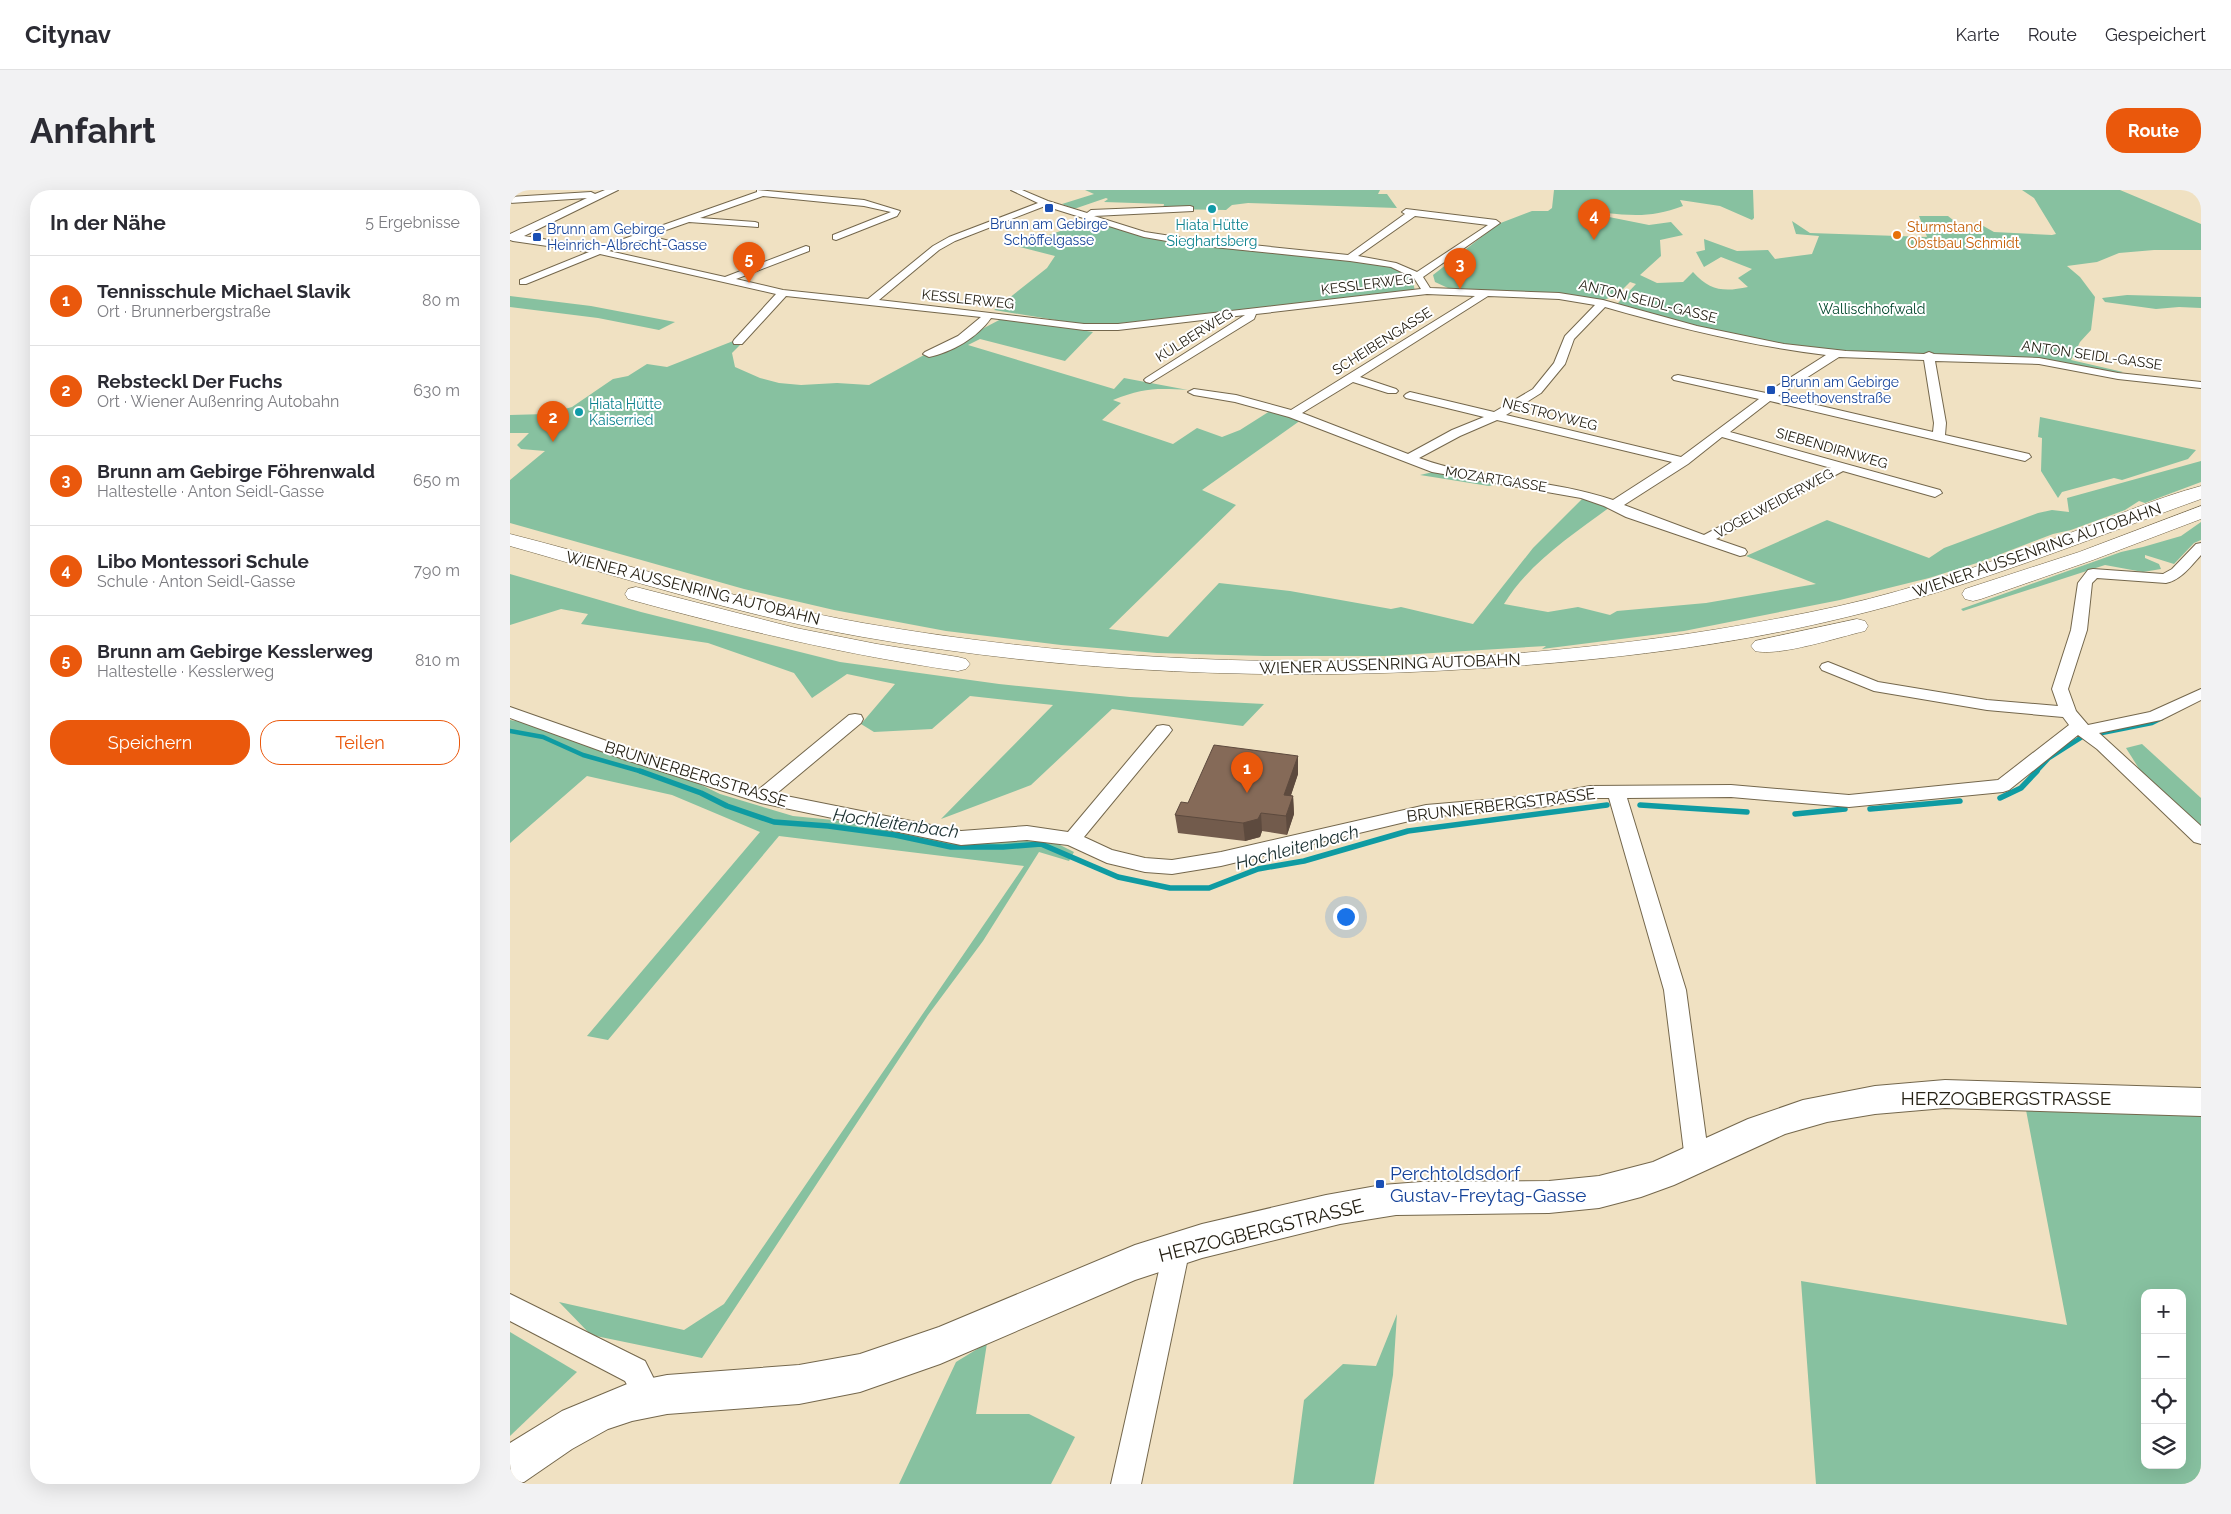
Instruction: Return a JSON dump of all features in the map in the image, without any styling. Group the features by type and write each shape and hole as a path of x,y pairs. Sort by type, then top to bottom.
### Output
{"highway":[{"name":"WIENER AUSSENRING AUTOBAHN","path":"510,540 746,605 859,629 970,647 1114,662 1252,668 1390,667 1554,657 1662,645 1786,623 1896,598 1990,569 2201,492"},
{"name":"WIENER AUSSENRING AUTOBAHN","path":"510,558 726,620 840,645 956,664 1113,680 1246,687 1388,686 1544,676 1656,664 1803,639 1917,612 2011,582 2201,512"}],"main road":[{"name":"HERZOGBERGSTRASSE","path":"510,1468 552,1439 581,1422 649,1397 776,1386 856,1374 899,1361 1131,1263 1177,1248 1326,1211 1392,1200 1545,1196 1600,1192 1630,1184 1697,1160 1763,1127 1872,1100 1915,1095 2030,1096 2201,1102"}],"street":[{"path":"532,198 544,190"},
{"path":"512,237 601,194 614,190"},
{"path":"1015,190 1045,204 1135,231 1184,241 1350,258 1394,265 1418,276 1427,291"},
{"path":"523,282 599,251 761,192 864,203 896,212 836,237"},
{"path":"510,200 601,194"},
{"path":"870,303 936,248 952,239 1045,204"},
{"path":"1083,214 1190,209"},
{"path":"1350,258 1410,212 1496,223 1418,276"},
{"path":"687,220 754,225"},
{"name":"KESSLERWEG","path":"512,237 599,251 782,293 988,314 1084,327 1118,327 1427,291"},
{"path":"639,237 674,245 681,244"},
{"path":"726,280 806,249"},
{"name":"ANTON SEIDL-GASSE","path":"1427,291 1559,296 1604,303 1695,329 1784,347 1837,353 2039,361 2118,376 2201,385"},
{"path":"738,342 782,293"},
{"name":"SCHEIBENGASSE","path":"1293,414 1485,294"},
{"path":"1409,458 1456,433 1497,416 1537,391 1559,364 1569,338 1578,326 1604,303"},
{"name":"KÜLBERWEG","path":"1150,380 1250,317 1251,312"},
{"path":"929,354 948,346 983,323 988,314"},
{"path":"1616,504 1683,461 1768,397 1837,353"},
{"path":"1929,356 1940,423 1938,438"},
{"path":"1352,378 1392,391"},
{"path":"1678,378 2025,457"},
{"name":"MOZARTGASSE","path":"1194,392 1236,399 1293,414 1459,475 1558,489 1616,504 1631,514 1740,552"},
{"name":"NESTROYWEG","path":"1410,396 1683,461"},
{"name":"SIEBENDIRNWEG","path":"1720,433 1935,492"},
{"name":"VOGELWEIDERWEG","path":"1706,539 1842,466"},
{"path":"2201,547 2177,572 2166,579 2129,574 2093,573 2085,583 2079,630 2060,689 2084,728 2201,837"},
{"path":"1828,667 1874,686 1987,705 2084,728"},
{"name":"BRUNNERBERGSTRASSE","path":"510,712 632,756 761,797 961,838 1026,833 1072,839 1106,856 1145,865 1172,867 1221,859 1426,812 1542,801 1590,792 1732,791 1849,801 2003,786 2084,728 2155,716 2201,694"},
{"path":"761,797 855,719"},
{"path":"1072,839 1163,730"},
{"path":"1616,792 1675,990 1697,1160"},
{"path":"1126,1484 1177,1248"},
{"path":"510,1307 635,1371 649,1397"}],"green space":[{"path":"1085,190 1380,190 1378,194 1387,194 1397,208 1248,203 1232,205 1226,210 1163,209 1164,204 1104,202 1108,199 1106,198 1074,209 1062,204 1094,194"},
{"name":"Wallischhofwald","path":"1554,190 1753,190 1754,218 1752,220 1720,206 1680,200 1683,206 1654,214 1606,213 1604,216 1649,225 1671,222 1683,235 1660,240 1661,256 1640,275 1657,283 1683,282 1693,272 1705,283 1718,288 1748,287 1738,278 1752,269 1721,257 1704,267 1696,252 1705,250 1704,239 1737,251 1768,250 1775,259 1812,254 1819,236 1796,234 1792,221 1810,233 1927,237 1919,216 1948,216 1958,224 1978,223 1994,232 2056,234 2034,198 2022,190 2120,190 2201,224 2201,250 2154,250 2119,253 2097,262 2067,266 2080,277 2095,297 2091,330 2080,342 2071,360 2123,372 2119,373 2019,357 1840,351 1756,340 1620,307 1618,303 1636,284 1630,282 1617,295 1601,301 1569,295 1448,288 1435,282 1433,275 1498,224 1532,211 1548,211 1552,208"},
{"path":"1090,221 1144,236 1373,262 1395,268 1412,278 1415,291 1113,324 1080,324 994,310 1047,268 1055,256 1016,246"},
{"path":"2127,295 2201,297 2201,308 2156,309 2105,302 2102,298"},
{"path":"510,296 591,306 675,322 659,330 598,318 510,307"},
{"path":"1003,318 1093,332 1065,361 980,339 968,345 1114,389 1124,378 1188,390 1150,390 1124,396 1113,400 1121,403 1102,420 1173,444 1197,428 1222,437 1240,430 1270,411 1301,420 1202,490 1236,505 1109,629 1168,637 1219,583 1290,591 1391,609 1401,607 1473,624 1533,548 1583,498 1610,507 1552,551 1526,575 1504,604 1548,612 1578,607 1610,615 1617,611 1706,603 1816,584 1746,556 1827,520 1929,558 1944,548 2038,513 2052,510 2069,512 2067,498 2201,461 2201,482 2145,503 2139,501 2125,510 2071,530 2053,534 1980,562 1929,578 1840,600 1684,631 1542,649 1546,646 1385,656 1264,656 1157,653 1061,645 946,631 834,610 744,589 510,523 510,480 545,451 521,449 517,445 529,433 510,433 510,415 546,414 572,407 613,379 628,376 647,364 667,367 751,334 732,353 735,367 760,378 779,383 801,385 837,383 869,385 924,355 931,356"},
{"path":"2040,417 2196,450 2188,459 2122,480 2114,478 2062,492 2058,498 2041,471 2042,438 2038,437"},
{"path":"1433,472 1498,484 1489,486 1420,475"},
{"path":"2201,522 2201,540 2194,543 2174,564 2145,555 2145,558 2159,564 2161,569 2143,572 2105,565 1963,611 1961,609 2121,552 2181,536"},
{"path":"510,574 641,612 840,662 999,684 1130,697 1264,704 1243,726 1112,709 1031,785 941,819 1053,705 970,696 932,729 874,732 861,724 895,684 847,674 812,698 794,673 708,643 581,624 588,614 561,609 510,625"},
{"path":"510,720 522,722 578,743 685,777 720,794 793,816 1054,842 1074,852 1069,861 1039,852 983,941 928,1015 702,1358 591,1335 559,1302 684,1330 724,1304 1024,866 779,836 608,1040 587,1036 760,832 672,795 587,776 510,843"},
{"path":"2142,744 2201,798 2201,828 2143,775 2126,748"},
{"path":"2026,1110 2201,1114 2201,1484 1816,1484 1801,1281 2067,1325"},
{"path":"1397,1314 1393,1375 1374,1484 1293,1484 1304,1400 1343,1364 1376,1366"},
{"path":"510,1332 577,1372 510,1436"},
{"path":"987,1343 976,1414 1029,1414 1075,1437 1051,1484 899,1484 956,1362"}],"building":[{"path":"1214,745 1298,756 1284,795 1293,796 1286,816 1261,813 1258,819 1243,823 1175,815 1181,802 1188,803"}],"waterway":[{"name":"Hochleitenbach","path":"2036,772 2049,758 2082,737 2152,723 2162,718"},
{"name":"Hochleitenbach","path":"510,731 543,737 583,755 642,772"},
{"name":"Hochleitenbach","path":"2000,798 2021,788 2037,771"},
{"name":"Hochleitenbach","path":"642,772 701,793 727,806 774,822 828,826 895,835 951,847 1003,847 1041,844 1118,877 1170,888 1209,888 1258,869 1304,861 1408,831 1607,805"},
{"name":"Hochleitenbach","path":"1870,809 1960,801"},
{"name":"Hochleitenbach","path":"1640,805 1747,812"},
{"name":"Hochleitenbach","path":"1795,814 1845,809"}],"place":[{"name":"Brunn am Gebirge Schöffelgasse","path":"1049,208"},
{"name":"Hiata Hütte Sieghartsberg","path":"1212,209"},
{"name":"Sturmstand Obstbau Schmidt","path":"1897,235"},
{"name":"Brunn am Gebirge Heinrich-Albrecht-Gasse","path":"537,237"},
{"name":"Libo Montessori Schule","path":"1594,240"},
{"name":"Brunn am Gebirge Kesslerweg","path":"749,283"},
{"name":"Brunn am Gebirge Föhrenwald","path":"1460,289"},
{"name":"Brunn am Gebirge Beethovenstraße","path":"1771,390"},
{"name":"Hiata Hütte Kaiserried","path":"579,412"},
{"name":"Rebsteckl Der Fuchs","path":"553,442"},
{"name":"Tennisschule Michael Slavik","path":"1247,793"},
{"name":"Perchtoldsdorf Gustav-Freytag-Gasse","path":"1380,1184"}]}
